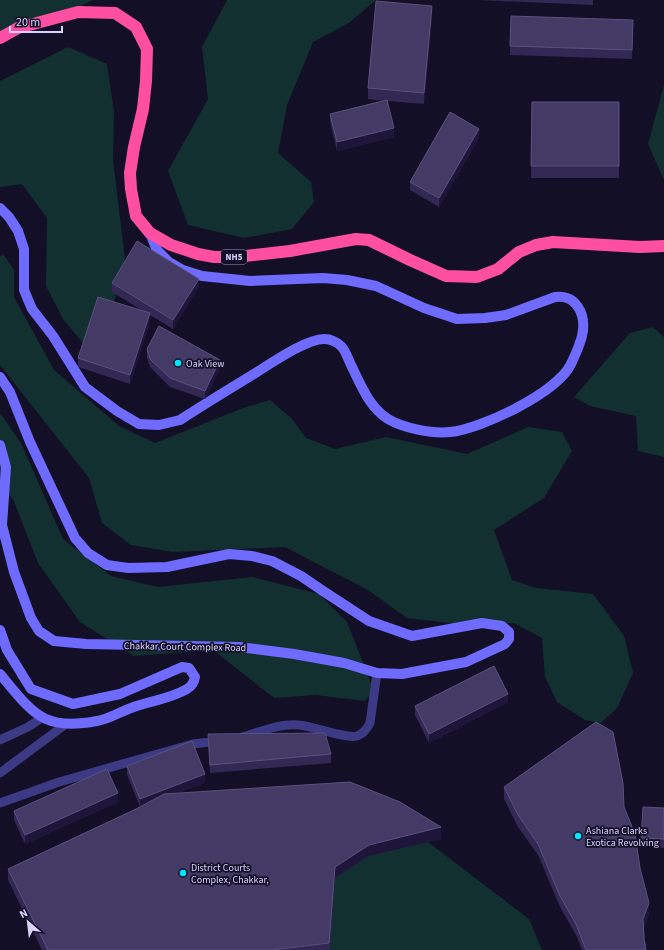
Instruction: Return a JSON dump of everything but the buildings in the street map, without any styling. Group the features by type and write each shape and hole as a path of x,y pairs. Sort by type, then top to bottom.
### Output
{"highway":[{"name":"NH5","path":"0,38 18,28 78,12 115,13 136,27 147,50 147,73 143,109 134,147 130,173 130,189 136,216 150,233 171,245 198,254 214,257 236,257 290,251 356,239 369,240 446,276 477,277 498,269 519,252 536,245 553,242 640,247 664,246"}],"street":[{"path":"0,208 9,217 18,231 24,249 24,290 32,309 53,336 85,387 117,411 139,424 159,425 180,420 294,350 304,345 324,339 341,346 366,396 376,409 389,419 421,431 450,432 474,427 535,398 555,383 570,367 581,342 583,326 581,312 578,305 569,297 555,297 506,315 485,318 458,319 424,308 376,286 347,280 323,278 250,281 196,274 183,270 169,262 156,250 150,233"},
{"name":"Chakkar Court Complex Road","path":"0,377 10,392 30,442 75,538 88,553 107,565 128,568 167,566 230,554 252,556 272,561 301,576 369,620 412,636 482,623 502,626 509,632 509,639 505,644 466,662 402,674 377,673 344,663 239,646 86,644 54,641 40,631 31,618 14,572 2,525 6,467 0,445"},
{"path":"0,630 7,650 31,688 73,704 120,694 182,667 189,668 195,677 194,684 187,689 163,698 98,721 66,724 43,717 20,699 0,674"}],"lane":[{"path":"0,803 58,782 192,744 230,739 285,726 300,725 356,736 366,730 370,723 377,673"},
{"path":"0,740 28,727 43,717"},
{"path":"0,773 66,724"}],"green space":[{"path":"0,0 93,0 75,9 0,36"},
{"path":"227,0 376,0 349,23 313,42 287,105 278,153 311,182 314,202 292,229 244,238 188,225 168,171 208,99 202,47"},
{"path":"68,47 107,64 114,112 113,160 125,259 104,342 83,343 63,319 46,286 47,218 22,184 0,187 0,81"},
{"path":"664,85 664,180 648,144"},
{"path":"4,255 14,270 14,297 54,370 119,426 155,443 243,408 270,400 292,419 306,438 335,449 386,437 467,454 528,427 562,432 572,451 544,498 494,530 512,580 536,588 593,594 624,636 633,673 617,708 601,723 585,720 557,702 545,677 542,638 514,623 459,624 407,618 368,590 285,547 173,552 131,545 102,523 89,478 0,365 0,256"},
{"path":"653,327 664,337 664,457 638,451 636,416 590,406 574,397 630,333"},
{"path":"0,413 21,443 63,539 111,576 158,587 252,577 319,594 347,622 374,691 365,701 316,695 274,698 213,650 134,656 80,622 38,563 13,499 0,487"},
{"path":"424,839 529,919 542,950 311,950 334,866"}],"place":[{"name":"Oak View","path":"178,363"},
{"name":"Ashiana Clarks Exotica Revolving","path":"578,836"},
{"name":"District Courts Complex, Chakkar,","path":"183,873"}]}
